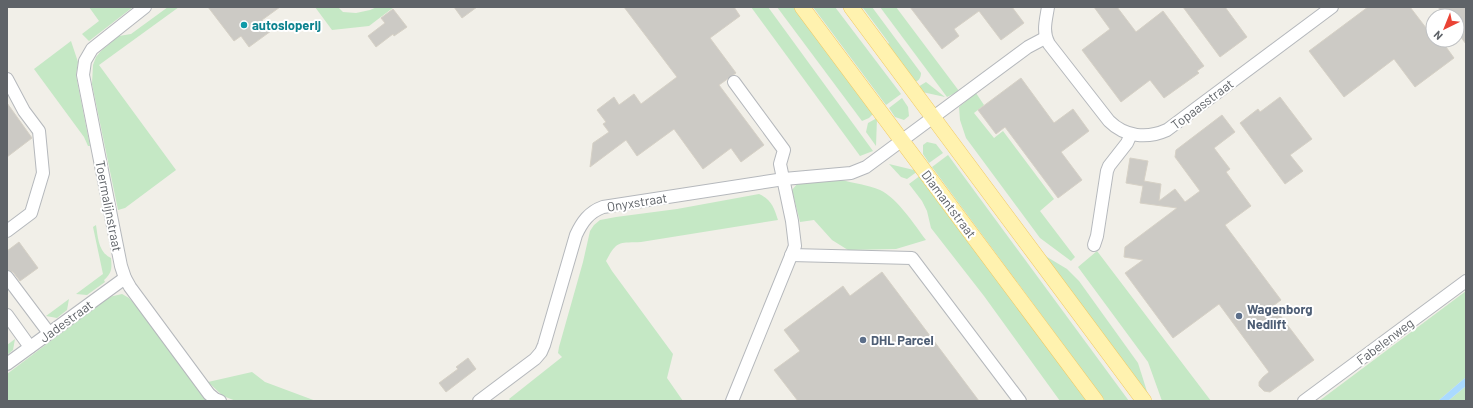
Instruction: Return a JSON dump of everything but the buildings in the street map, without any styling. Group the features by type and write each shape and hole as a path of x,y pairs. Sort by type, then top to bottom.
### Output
{"main road":[{"name":"Diamantstraat","path":"802,7 1096,401"},
{"path":"851,7 1144,401"}],"street":[{"name":"Toermalijnstraat","path":"145,7 92,49 85,61 83,75 121,266 125,278 130,287 209,394 220,401"},
{"path":"932,117 1028,47 1045,38 1044,31 1048,7"},
{"name":"Topaasstraat","path":"1045,38 1109,121 1117,128 1131,134 1142,136 1160,133 1167,130 1332,7"},
{"path":"7,79 24,111 39,131 43,173 31,213 7,231"},
{"path":"732,401 795,246 792,221 780,164 784,150 734,82"},
{"name":"Onyxstraat","path":"479,401 535,359 541,352 576,235 583,222 591,212 603,208 784,179 859,171 872,163 932,117"},
{"path":"1094,245 1097,236 1107,171 1109,166 1127,143 1131,134"},
{"path":"791,255 912,258 1020,401"},
{"path":"7,277 50,333"},
{"name":"Jadestraat","path":"7,364 125,278"},
{"name":"Fabelenweg","path":"1304,401 1466,281"},
{"path":"7,314 30,347"}],"green space":[{"path":"89,7 133,7 89,41 82,34 99,21"},
{"path":"168,7 179,7 99,65 176,170 125,208 118,210 92,84 93,65 96,57 101,51 119,36 131,34"},
{"path":"315,7 338,7 343,12 356,13 377,7 394,7 369,26 332,30"},
{"path":"751,7 768,7 873,151 860,156"},
{"path":"777,7 795,7 874,113 869,118 862,121"},
{"path":"813,7 835,7 901,94 886,105"},
{"path":"854,7 872,7 921,73 920,78 917,81 912,84 884,47 889,43 863,8 858,12"},
{"path":"880,7 896,7 959,91 947,97"},
{"path":"71,41 78,62 76,75 90,146 88,146 84,137 34,69"},
{"path":"926,82 945,97 913,90"},
{"path":"976,93 984,105 974,113 994,138 1003,131 1054,199 1040,211 1075,257 1071,261 1040,238 966,138 960,120 959,107"},
{"path":"902,98 908,107 909,116 904,120 895,117 889,108"},
{"path":"877,118 876,146 866,132 868,123"},
{"path":"927,142 936,144 943,153 929,163 923,154 923,145"},
{"path":"948,155 1129,401 1105,401 932,167"},
{"path":"889,164 918,171 907,179 901,177"},
{"path":"921,175 1088,401 1060,401 984,296 931,228 927,211 922,201 909,184"},
{"path":"841,180 871,187 887,194 905,212 926,240 896,249 848,250 832,240 814,220 800,222 792,190 797,184"},
{"path":"759,194 770,202 774,208 778,220 641,242 623,243 619,244 613,249 606,261 673,354 667,378 683,401 511,401 509,399 562,357 558,353 559,347 583,262 590,231 600,220 677,209"},
{"path":"96,225 101,248 103,252 111,258 111,270 109,275 104,280 105,282 87,295 76,294 103,274 93,227"},
{"path":"1037,251 1067,269 1079,281 1138,363 1150,401"},
{"path":"1097,251 1211,401 1162,401 1148,362 1078,267"},
{"path":"1466,291 1466,377 1438,401 1319,401"},
{"path":"122,294 129,298 216,401 7,401 7,374 109,297"},
{"path":"69,299 67,310 57,318 46,316"},
{"path":"15,339 13,350 7,355 7,345"},
{"path":"252,372 265,382 316,401 236,401 223,396 208,382"},
{"path":"1466,386 1466,401 1448,401"}],"water":[{"path":"1466,377 1466,386 1448,401 1438,401"}],"place":[{"name":"autosloperij","path":"244,25"},
{"name":"Wagenborg Nedlift","path":"1239,316"},
{"name":"DHL Parcel","path":"863,340"}]}
